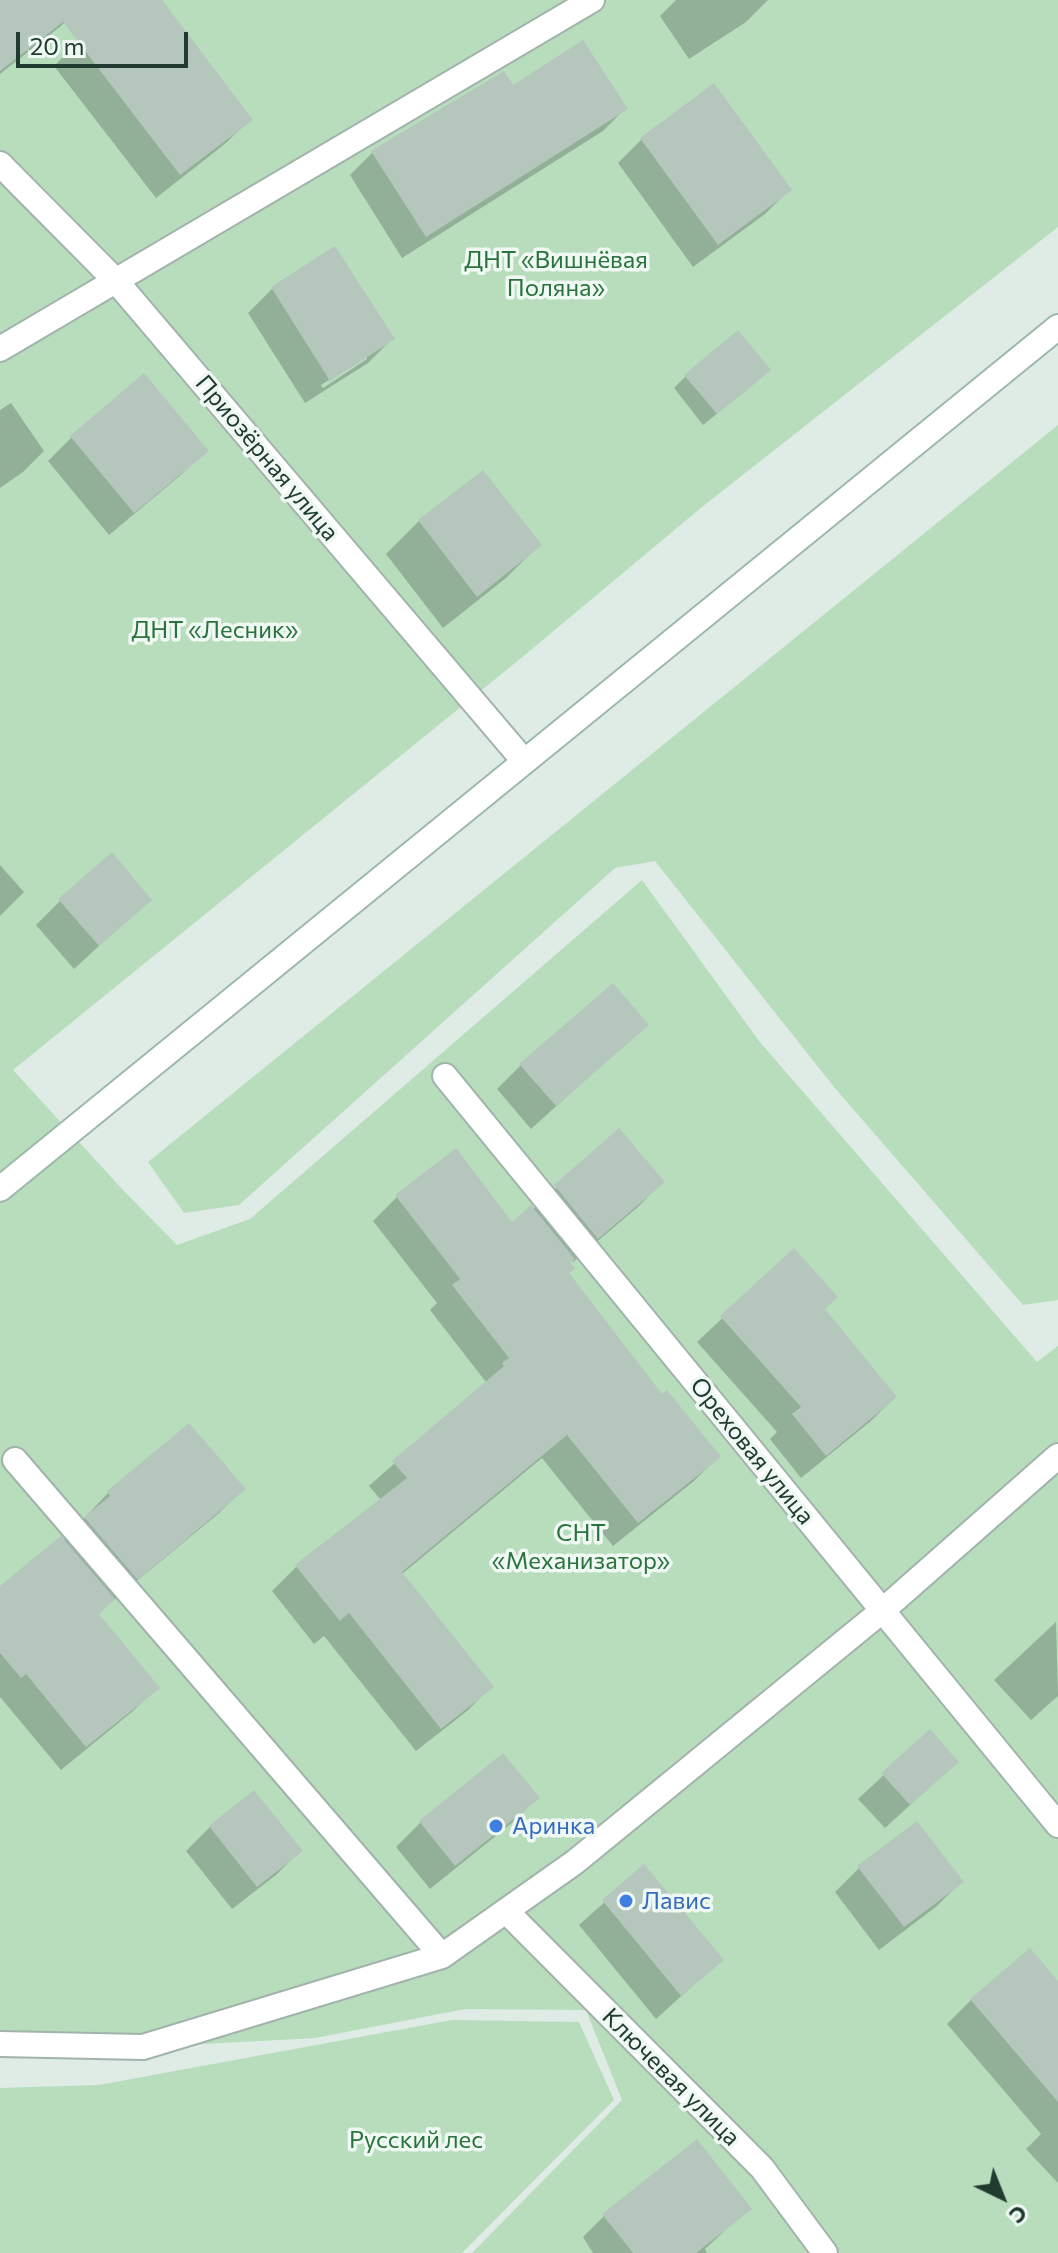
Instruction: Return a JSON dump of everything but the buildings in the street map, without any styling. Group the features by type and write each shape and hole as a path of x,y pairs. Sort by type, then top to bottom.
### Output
{"street":[{"path":"0,349 592,0"},
{"name":"Приозёрная улица","path":"0,164 116,281 524,761"},
{"path":"0,1189 1058,327"},
{"name":"Ореховая улица","path":"445,1076 1058,1825"},
{"path":"0,2044 143,2047 442,1956 575,1862 882,1611 1058,1456"},
{"path":"15,1460 442,1956"},
{"name":"Ключевая улица","path":"506,1911 762,2168 825,2253"}],"green space":[{"name":"СНТ «Механизатор»","path":"0,0 1058,0 1058,227 702,507 520,659 13,1070 177,1245 250,1219 642,880 759,1041 1037,1362 1058,1346 1058,2253 472,2253 622,2100 586,2010 465,2009 315,2038 0,2055"},
{"path":"1058,425 1058,1300 1023,1305 834,1087 655,861 615,868 239,1205 184,1213 148,1162"},
{"name":"Русский лес","path":"452,2020 579,2022 614,2100 462,2253 0,2253 0,2088 99,2085"}],"place":[{"name":"Аринка","path":"496,1826"},
{"name":"Лавис","path":"626,1901"}],"park label":[{"name":"ДНТ «Вишнёвая Поляна»","path":"556,274"},
{"name":"ДНТ «Лесник»","path":"215,630"}]}
